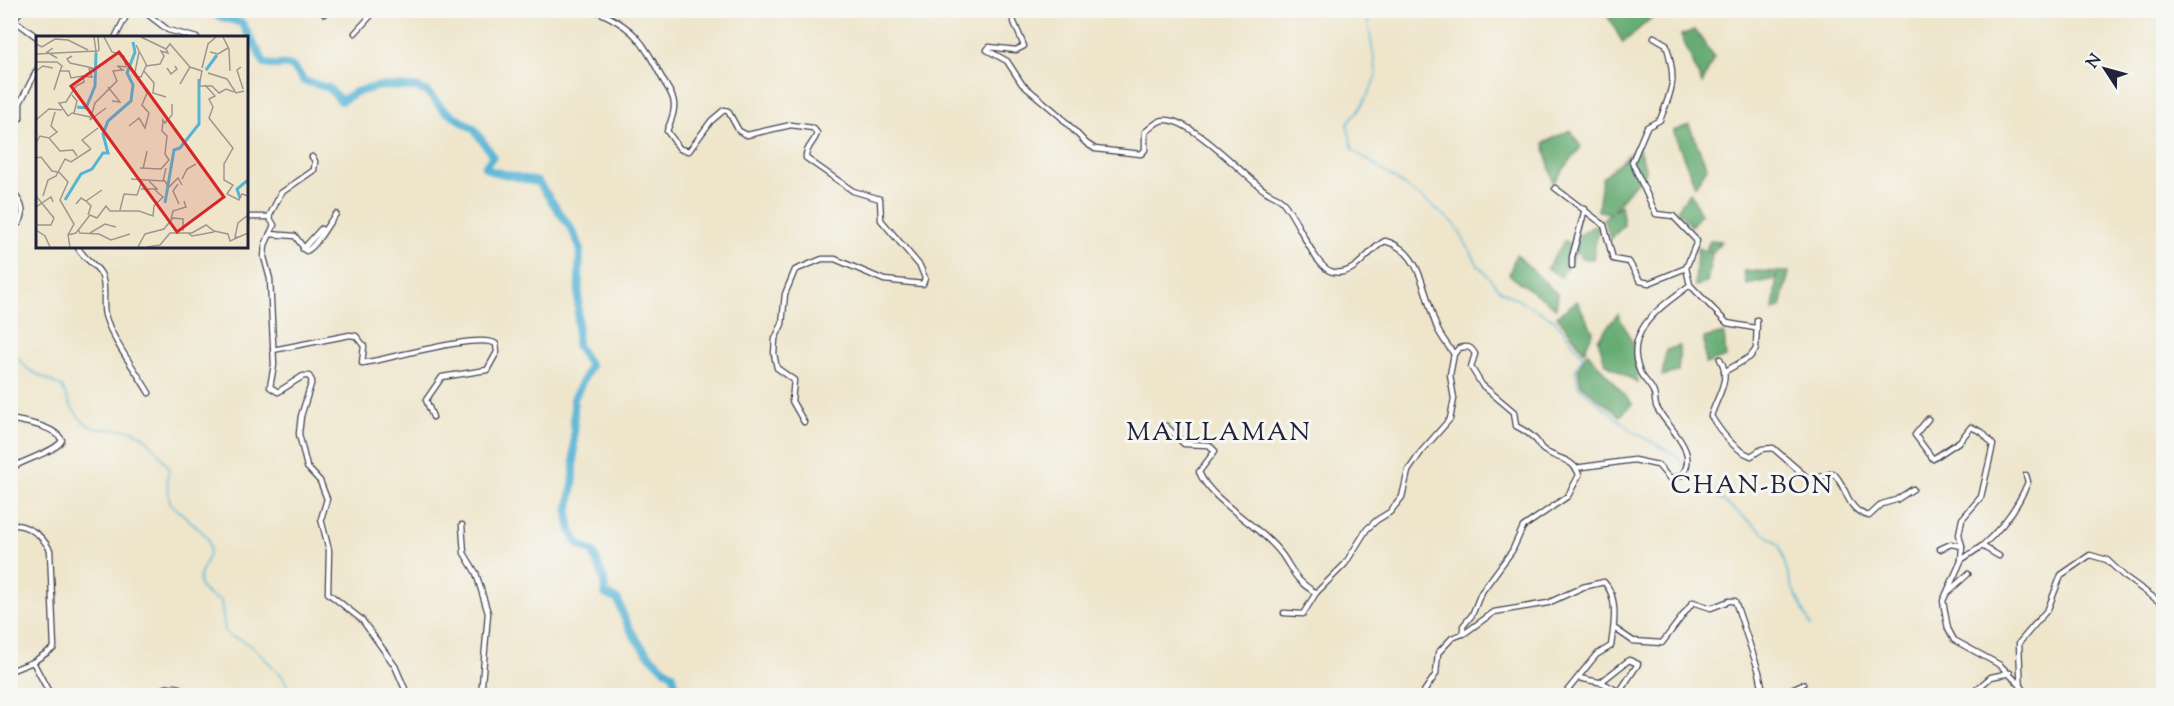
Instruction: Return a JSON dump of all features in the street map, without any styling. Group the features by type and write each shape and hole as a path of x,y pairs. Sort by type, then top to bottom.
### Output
{"street":[{"path":"22,10 12,21 36,37"},
{"path":"116,36 129,10"},
{"path":"142,10 168,30 190,36"},
{"path":"355,33 376,10"},
{"path":"594,10 627,28 637,36 653,57 675,101 667,131 680,149 688,151 711,121 724,110 728,111 739,131 747,135 791,125 813,128 816,137 806,152 806,158 812,165 853,191 880,199 881,220 920,266 925,278 924,284 884,280 835,259 822,259 795,270 785,294 783,324 775,339 774,354 777,368 792,376 794,380 792,401 804,422"},
{"path":"1009,10 1024,46 1016,50 988,46 987,50 1007,61 1022,84 1086,143 1095,149 1141,154 1145,150 1145,132 1166,119 1187,128 1227,156 1264,190 1280,200 1305,236 1319,263 1326,269 1333,272 1349,271 1356,268 1373,248 1385,241 1394,243 1418,270 1437,328 1454,354"},
{"path":"1654,37 1666,44 1671,61 1674,88 1660,120 1647,127 1632,162 1656,214 1673,216 1697,241 1686,268 1690,285 1727,323 1755,328"},
{"path":"20,118 20,103 36,72"},
{"path":"269,216 281,193 314,170 315,161 312,158"},
{"path":"10,187 22,205 23,217 19,223"},
{"path":"1555,188 1605,225 1613,259 1629,262 1640,281 1649,283 1686,268"},
{"path":"1572,266 1572,257 1585,209"},
{"path":"303,249 306,252 315,246 326,225 336,214"},
{"path":"248,217 269,216"},
{"path":"269,216 274,225 265,245 264,257 270,279 273,350 270,387 273,391 285,389 303,376 309,376 312,381 301,416 299,434 306,466 320,482 327,499 321,519 329,550 328,593 362,620 395,666 408,696"},
{"path":"303,249 322,228"},
{"path":"270,234 295,236 301,241 303,249"},
{"path":"78,248 82,257 100,272 104,282 102,297 106,317 149,393"},
{"path":"1575,468 1634,460 1658,465 1670,479 1680,476 1685,471 1688,461 1686,452 1656,406 1655,393 1640,372 1636,344 1649,317 1690,285"},
{"path":"1724,372 1750,357 1756,349 1757,320"},
{"path":"273,350 350,335 356,336 364,346 362,363 472,342 491,340 496,344 496,352 487,370 442,378 426,400 433,417"},
{"path":"1284,613 1303,614 1316,593 1345,564 1367,529 1390,512 1402,497 1408,471 1420,452 1450,419 1454,399 1449,375 1454,354 1459,348 1472,349 1475,354 1471,367 1482,385 1514,412 1516,426 1538,441 1540,448 1547,453 1561,456 1575,468 1579,476 1568,496 1523,527 1512,551 1481,593 1472,615 1463,626 1462,634"},
{"path":"1719,359 1725,382 1712,416 1727,438 1746,454 1751,456 1762,449 1773,448 1810,480 1833,472 1839,479 1848,501 1858,511 1869,516 1882,504 1896,500 1913,489"},
{"path":"1928,418 1914,433 1933,459 1960,441 1971,427 1982,432 1993,445 1981,497 1962,519 1959,534 1962,546 1961,561 1943,601 1948,629 1954,640 2010,672 2022,687"},
{"path":"10,419 45,428 59,435 62,440 56,448 28,458 10,469"},
{"path":"1166,426 1184,444 1209,445 1215,451 1199,472 1205,487 1216,492 1233,511 1247,520 1283,556 1292,574 1316,593"},
{"path":"1961,561 1982,546 2002,526 2018,503 2028,482 2026,475"},
{"path":"10,524 33,531 44,539 50,550 54,648 33,662 10,671"},
{"path":"462,525 464,553 476,573 488,613 481,696"},
{"path":"1940,549 1951,544 1962,546"},
{"path":"1982,546 1999,556"},
{"path":"2021,696 2019,643 2048,609 2061,575 2086,557 2097,556 2107,560 2124,576 2163,605"},
{"path":"1946,593 1968,574"},
{"path":"1431,696 1424,693 1436,674 1438,653 1452,638 1462,634 1494,612 1548,603 1583,587 1604,582 1612,594 1614,628 1611,646 1596,655 1563,696"},
{"path":"1614,628 1633,641 1662,643 1693,602 1711,608 1729,601 1736,601 1759,672 1764,696"},
{"path":"1601,682 1629,660 1638,664 1620,691"},
{"path":"33,662 51,696"},
{"path":"1969,696 1991,677 2010,672"},
{"path":"1579,678 1601,682 1627,696"},
{"path":"1775,696 1803,684"},
{"path":"158,691 176,687 186,692 187,696"}],"green space":[{"path":"1610,10 1659,11 1623,43 1607,15"},
{"path":"1695,30 1714,57 1702,84 1681,35"},
{"path":"1689,125 1707,168 1695,186 1673,131"},
{"path":"1570,130 1581,147 1553,183 1544,143"},
{"path":"1638,146 1646,171 1613,210 1621,205 1624,225 1611,239 1603,219 1610,213 1598,211 1602,178"},
{"path":"1690,192 1701,214 1691,226 1677,210"},
{"path":"1599,222 1593,259 1581,259 1577,250 1561,277 1547,268 1565,240 1577,249 1574,239"},
{"path":"1710,240 1721,241 1712,254 1707,283 1695,286 1697,248 1711,253 1706,250"},
{"path":"1516,254 1558,295 1556,308 1509,275"},
{"path":"1744,271 1789,272 1781,307 1773,310 1777,275 1775,279 1747,285"},
{"path":"1577,301 1593,332 1584,351 1557,316"},
{"path":"1618,314 1633,344 1638,383 1605,363 1598,339"},
{"path":"1724,333 1726,357 1705,364 1704,338"},
{"path":"1680,346 1678,372 1662,376 1666,350"},
{"path":"1587,352 1632,404 1620,416 1581,385 1578,369"}],"waterway":[{"path":"215,10 218,16 242,23 265,64 290,66 304,81 329,88 341,101 356,92 380,86 416,87 427,92 444,110 474,129 493,156 485,167 491,171 538,182 572,230 580,247 577,345 590,366 574,399 574,477 568,514 571,531 579,545 593,552 604,579 605,594 618,600 627,623 639,643 654,660 673,675 678,696"},
{"path":"1366,10 1377,76 1363,104 1347,124 1353,150 1421,197 1455,224 1478,265 1500,290 1555,320 1583,356 1575,370 1579,387 1634,432 1677,456 1685,466"},
{"path":"10,350 29,370 62,387 76,414 87,425 101,429 134,431 154,447 169,468 167,481 170,503 208,539 210,548 199,580 201,587 208,594 221,601 225,631 229,636 242,640 257,651 282,676 289,689 298,691 301,696"},
{"path":"1687,470 1779,545 1792,587 1811,626"}],"district":[{"name":"MAILLAMAN","path":"1219,433"},
{"name":"CHAN-BON","path":"1752,486"}]}
